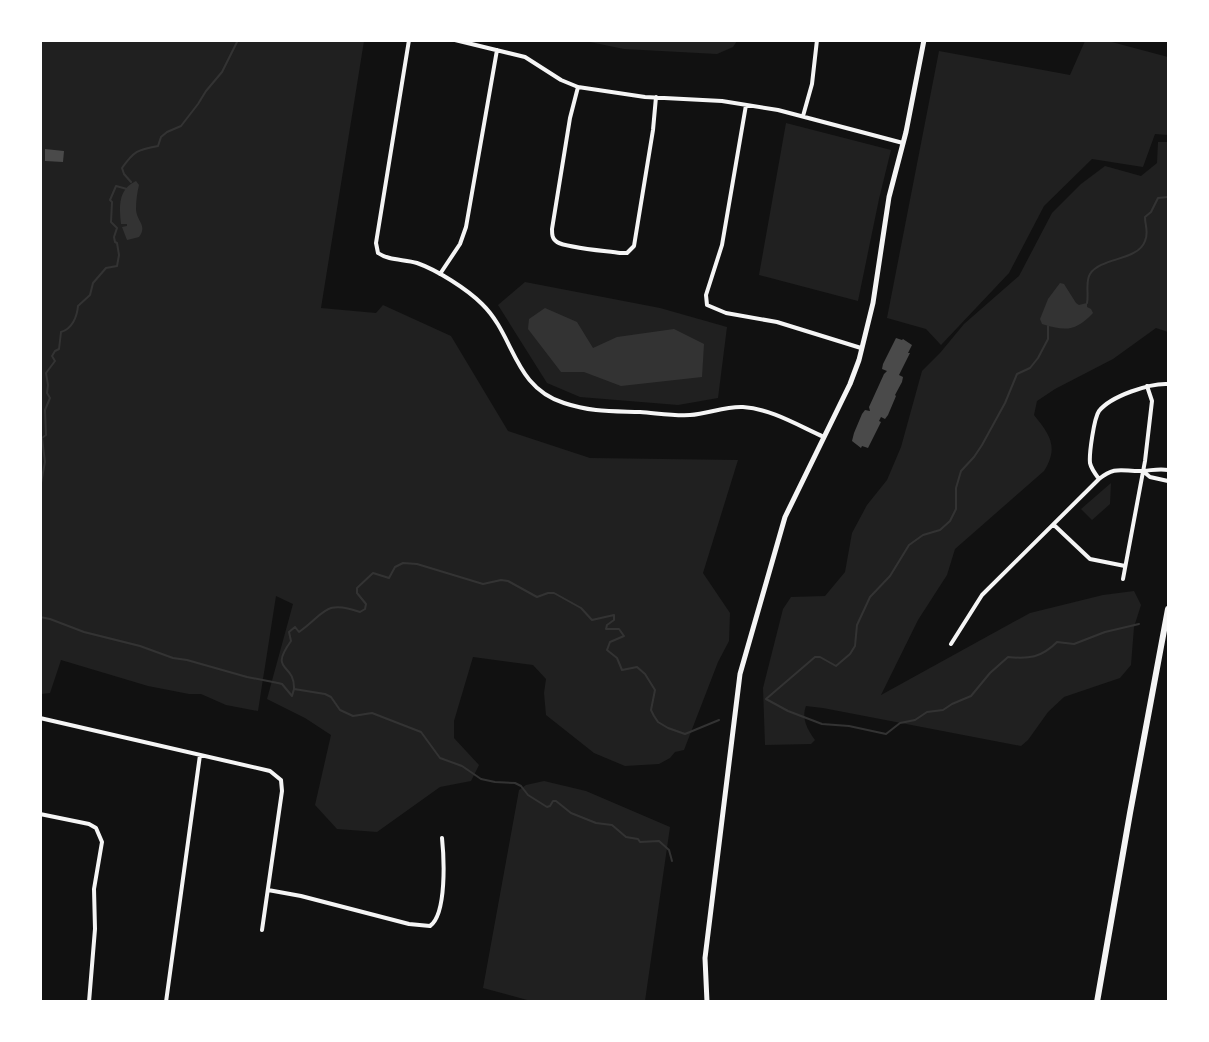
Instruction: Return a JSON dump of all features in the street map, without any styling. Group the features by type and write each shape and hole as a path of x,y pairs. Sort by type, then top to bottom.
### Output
{"main road":[{"path":"1097,1002 1168,609"}],"street":[{"path":"409,40 376,249 382,256 417,263 440,274 486,308 528,380 544,394 557,401 596,412 682,415 734,407 750,408 784,418 824,436"},
{"path":"455,40 516,54 533,61 561,80 578,87 656,98 722,101 746,105 903,143"},
{"path":"803,117 812,84 817,40"},
{"path":"706,1002 705,958 740,674 782,523 853,378 873,303 889,197 903,143 924,40"},
{"path":"440,274 460,244 466,226 497,50"},
{"path":"578,87 569,125 552,229 553,238 565,245 620,253 627,253 634,246 656,98"},
{"path":"746,105 722,245 706,295 707,305 726,314 777,322 861,348"},
{"path":"1099,479 1090,464 1097,415 1110,402 1147,386 1168,384"},
{"path":"1123,579 1143,471 1152,401 1147,386"},
{"path":"951,644 982,595 1099,479 1108,472 1118,469 1143,471 1160,468 1168,470"},
{"path":"1143,471 1150,477 1168,481"},
{"path":"1054,525 1090,559 1125,566"},
{"path":"40,718 270,771 281,780 282,791 262,930"},
{"path":"166,1002 201,755"},
{"path":"40,814 89,824 96,828 102,842 94,889 95,929 89,1002"},
{"path":"268,890 301,896 403,923 430,926 436,921 439,913 444,866 442,838"}],"shaded area":[{"path":"40,41 364,41 321,308 376,313 383,305 451,336 508,431 590,458 738,460 703,573 730,613 729,641 718,662 684,750 675,752 659,764 625,766 594,753 546,715 544,693 546,679 533,665 473,657 454,721 454,738 479,765 471,781 440,787 377,832 337,829 315,805 331,735 305,718 267,699 293,604 276,596 258,711 226,705 201,694 148,686 61,660 50,693 41,694"},
{"path":"585,41 737,41 733,47 717,54 624,49"},
{"path":"1085,41 1108,41 1168,57 1168,135 1155,134 1143,167 1092,159 1044,206 1009,273 941,345 926,329 887,318 939,51 1070,75"},
{"path":"786,123 891,150 858,301 759,275"},
{"path":"1158,142 1168,142 1168,332 1156,328 1113,359 1037,401 1034,415 1051,442 1049,463 1044,471 955,549 947,575 918,620 881,695 1030,613 1103,595 1134,591 1141,605 1134,627 1131,665 1120,678 1064,697 1048,712 1021,746 806,706 805,720 815,740 811,744 765,745 763,688 783,609 791,597 825,596 845,572 852,533 867,505 887,480 901,447 922,371 964,324 1019,276 1052,213 1081,184 1105,166 1141,176 1157,163"},
{"path":"136,181 139,185 136,213 142,229 139,237 127,240 122,227 127,224 121,224 121,199 130,184"},
{"path":"525,282 660,308 727,327 718,398 678,405 580,397 547,383 498,305"},
{"path":"1060,283 1064,284 1076,303 1079,305 1087,303 1087,307 1093,313 1075,327 1057,328 1042,324 1040,319 1048,299"},
{"path":"545,308 577,322 593,348 617,337 674,329 704,344 702,377 621,386 584,372 561,372 528,329 529,319"},
{"path":"1111,483 1110,504 1092,520 1081,509"},
{"path":"544,781 586,791 670,827 645,1001 531,1001 483,988 519,790 526,785"}],"building":[{"path":"45,149 64,151 63,162 45,161"},
{"path":"896,338 903,339 912,345 899,375 903,377 902,382 888,415 885,419 881,417 879,421 881,422 868,448 862,446 861,448 852,441 854,433 862,414 865,410 870,411 869,407 887,371 882,369 883,364"}],"waterway":[{"path":"131,182 122,168 126,162 137,152 158,146 161,137 181,126 222,72 238,40"},
{"path":"40,488 45,462 42,438 46,435 45,410 50,398 47,393 46,373 55,361 52,356 59,349 61,332 73,322 78,306 90,295 93,283 106,268 117,266 119,255 114,237 117,228 111,222 112,202 110,200 116,186 127,189"},
{"path":"1087,303 1090,274 1102,264 1127,256 1141,247 1147,235 1145,217 1151,212 1158,198 1168,197"},
{"path":"1048,326 1048,339 1038,358 1030,368 1017,374 1005,403 982,445 961,471 956,488 956,509 950,521 940,530 923,535 909,545 890,576 870,597 857,625 855,646 850,654 836,666 820,657 815,657 766,699 788,711 822,724 849,726 886,734 900,723 915,720 927,712 943,710 971,696 990,673 1008,657 1034,656 1046,651 1057,642 1074,644 1105,632 1139,624"},
{"path":"294,689 291,675 282,663 282,658 291,641 289,632 295,627 299,632 320,614 332,608 348,608 360,612 365,609 366,604 357,593 357,588 373,573 389,578 395,567 403,563 417,564 483,584 501,580 508,581 537,597 554,593 581,608 592,620 614,615 614,620 607,625 606,629 619,629 624,636 610,642 607,650 617,658 622,670 637,667 645,674 655,690 651,710 658,722 685,734 719,720"},
{"path":"40,617 173,658 282,684 292,696 294,689"},
{"path":"294,689 325,694 331,697 340,710 353,716 372,713 421,732 440,758 462,766 481,779 515,783 547,807 556,801 571,813 596,823 612,825 626,837 638,839 640,842 659,841 669,850 672,861"}]}
